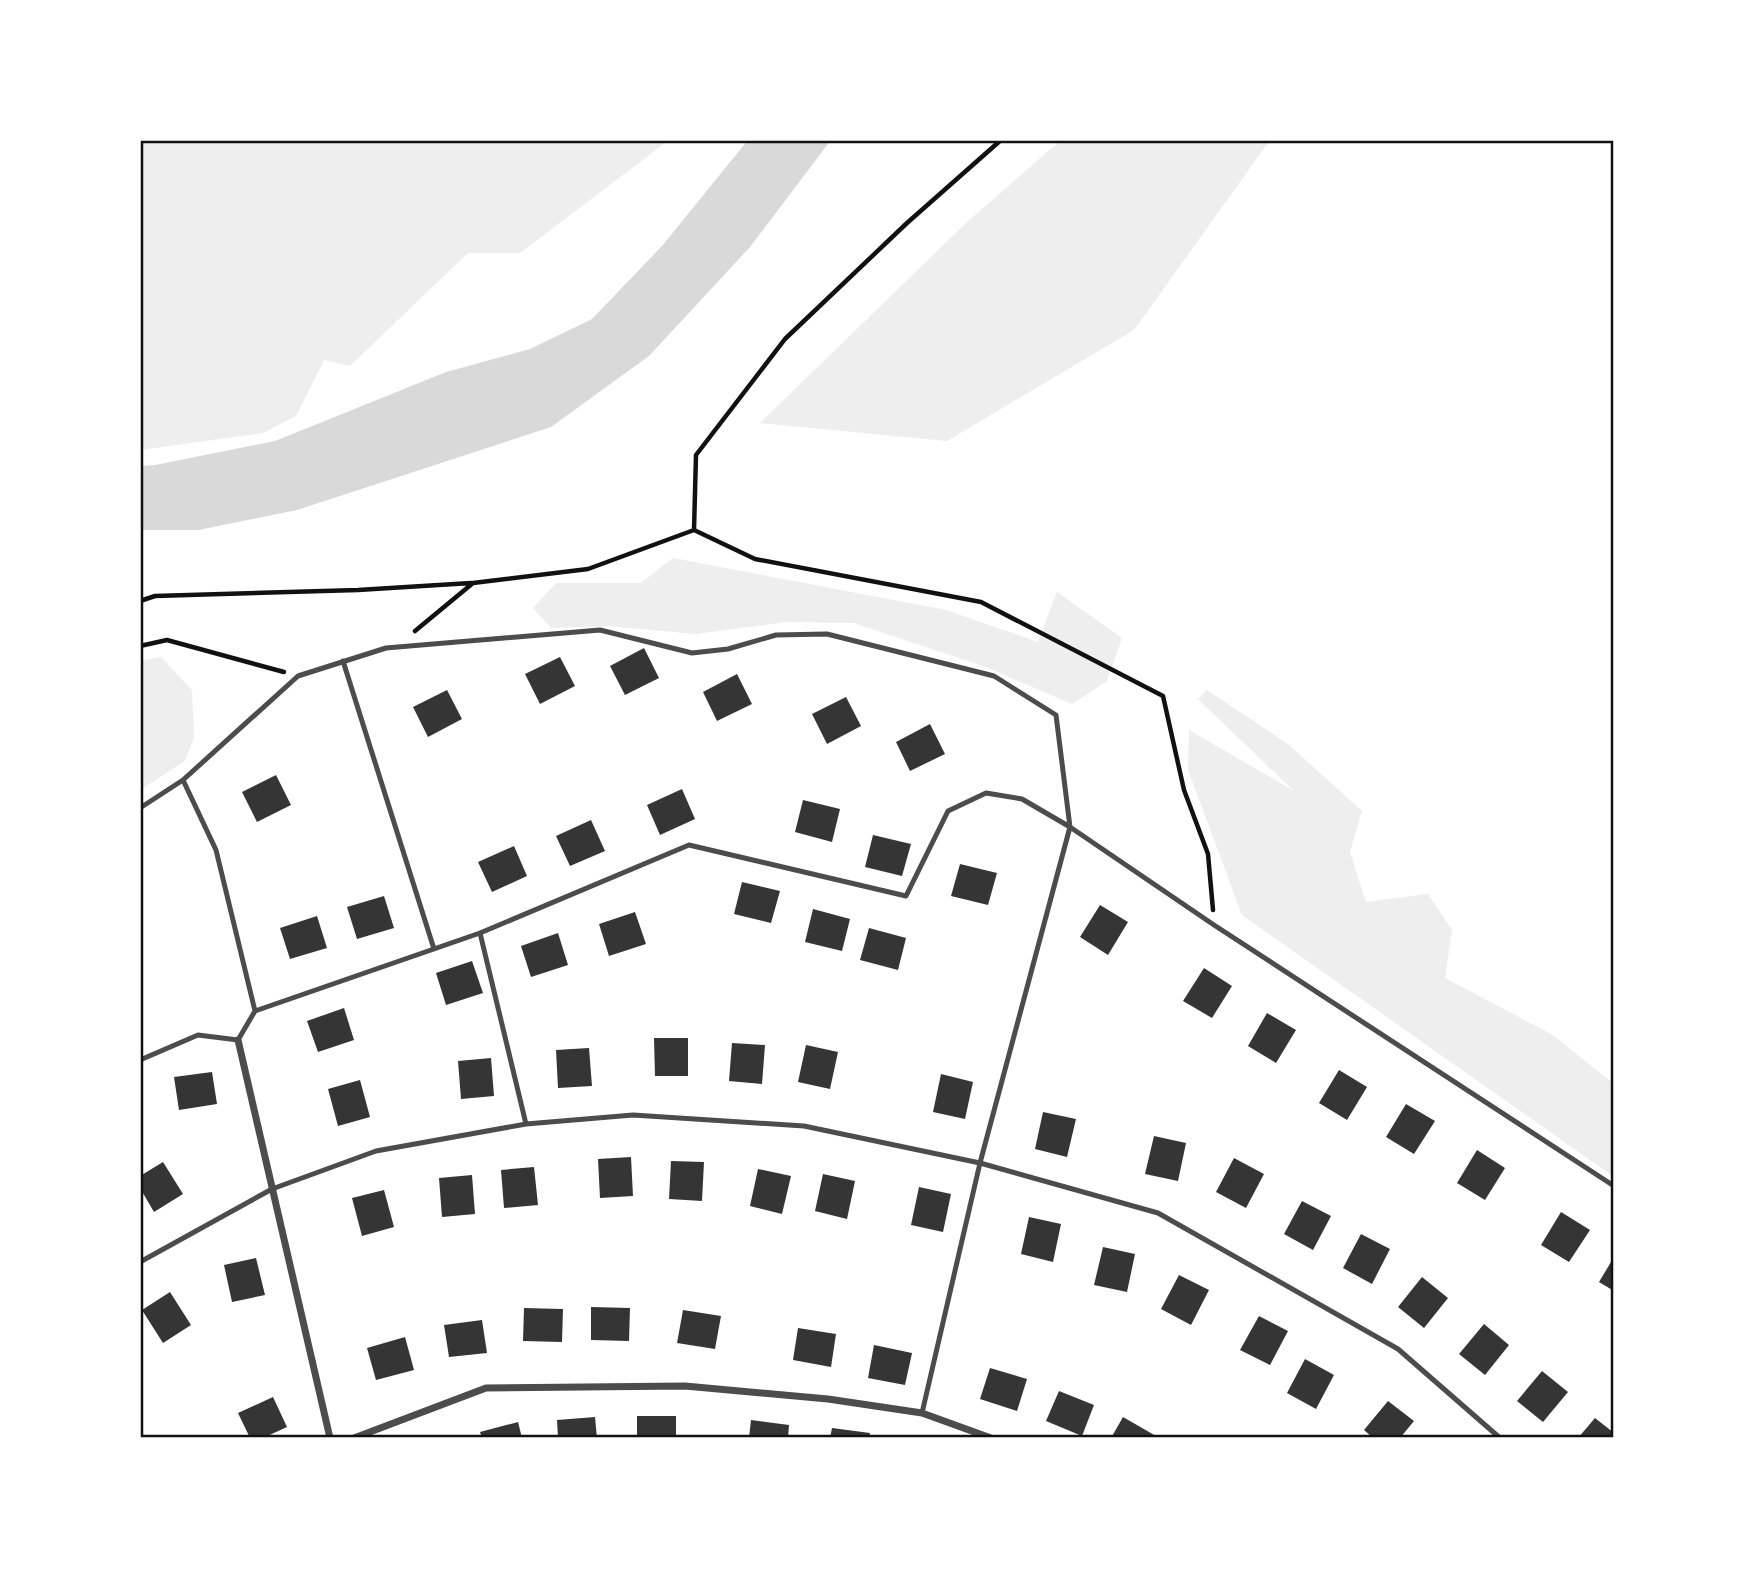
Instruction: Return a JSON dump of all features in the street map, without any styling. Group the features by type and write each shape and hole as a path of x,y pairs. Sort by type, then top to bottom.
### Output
{"street":[{"path":"238,1040 330,1438"},
{"path":"354,1438 486,1388 685,1386 828,1399 922,1413 990,1438"}],"lane":[{"path":"140,807 183,780 298,676 386,648 600,631 692,653 727,649 776,635 827,634 994,676 1056,715 1070,827 981,1163 922,1413"},
{"path":"343,661 433,949"},
{"path":"183,780 216,850 255,1011"},
{"path":"140,1060 198,1035 238,1040 255,1011 480,933 689,845 906,896 948,811 986,793 1021,799 1070,827 1225,932 1614,1186"},
{"path":"480,933 526,1124"},
{"path":"140,1262 272,1189 376,1151 526,1124 633,1115 804,1126 981,1163 1158,1213 1398,1349 1500,1438"}],"path":[{"path":"694,530 696,455 785,339 907,222 1001,140"},
{"path":"140,601 155,596 358,590 473,583"},
{"path":"140,646 167,640 298,676"}],"shaded area":[{"path":"140,140 669,140 520,253 468,253 350,366 324,360 296,416 263,433 140,450"},
{"path":"748,140 831,140 750,247 649,356 551,427 297,510 199,530 140,530 140,466 275,441 446,372 530,349 592,319 662,246"},
{"path":"1061,140 1270,140 1134,330 947,441 760,423 966,223"},
{"path":"673,558 946,610 1038,642 1057,592 1122,638 1107,681 1072,704 983,666 854,623 787,622 696,634 606,626 551,628 533,608 556,583 641,583"},
{"path":"161,657 192,690 194,738 185,761 140,790 140,661"},
{"path":"1207,690 1288,744 1362,811 1350,852 1366,902 1428,894 1452,930 1445,978 1553,1035 1614,1084 1614,1177 1242,915 1188,770 1189,730 1294,791 1198,699"}],"building":[{"path":"644,648 659,678 625,695 610,666"},
{"path":"560,657 575,686 540,704 525,674"},
{"path":"737,674 752,704 717,721 703,692"},
{"path":"447,690 462,719 428,737 413,707"},
{"path":"846,697 861,726 827,744 812,714"},
{"path":"930,724 945,754 910,771 896,742"},
{"path":"276,775 291,805 257,822 242,792"},
{"path":"682,789 695,819 660,835 647,805"},
{"path":"803,800 840,809 832,842 795,832"},
{"path":"591,820 605,851 570,866 556,836"},
{"path":"873,835 911,844 902,876 865,867"},
{"path":"514,846 527,876 492,892 478,862"},
{"path":"960,864 997,873 988,905 951,896"},
{"path":"742,882 780,891 771,923 734,914"},
{"path":"384,896 394,928 357,939 347,907"},
{"path":"1100,905 1128,922 1108,955 1080,937"},
{"path":"813,909 850,919 842,951 805,942"},
{"path":"635,912 646,944 609,956 599,924"},
{"path":"317,916 327,948 290,959 280,928"},
{"path":"869,928 906,938 898,970 860,960"},
{"path":"558,933 568,965 531,977 521,946"},
{"path":"472,961 483,993 446,1005 436,973"},
{"path":"1204,968 1232,986 1212,1018 1183,1001"},
{"path":"344,1008 354,1040 318,1052 307,1021"},
{"path":"1267,1013 1296,1030 1276,1063 1248,1046"},
{"path":"654,1038 688,1038 688,1076 655,1076"},
{"path":"732,1043 765,1045 762,1084 729,1081"},
{"path":"806,1045 838,1052 830,1089 798,1082"},
{"path":"589,1048 592,1086 558,1088 556,1050"},
{"path":"491,1058 494,1096 461,1099 458,1061"},
{"path":"1339,1070 1367,1087 1347,1120 1319,1103"},
{"path":"212,1072 217,1104 179,1110 174,1077"},
{"path":"941,1074 973,1082 965,1119 933,1112"},
{"path":"360,1080 370,1117 338,1126 328,1089"},
{"path":"1406,1104 1435,1121 1414,1154 1386,1137"},
{"path":"1043,1112 1076,1119 1067,1157 1035,1149"},
{"path":"1154,1136 1186,1143 1178,1181 1145,1174"},
{"path":"1477,1150 1505,1168 1485,1200 1457,1183"},
{"path":"631,1157 633,1196 600,1198 598,1159"},
{"path":"1234,1158 1264,1174 1246,1208 1216,1192"},
{"path":"671,1161 704,1162 702,1201 669,1199"},
{"path":"163,1162 183,1194 154,1212 140,1188 140,1176"},
{"path":"534,1167 538,1205 504,1208 501,1170"},
{"path":"758,1169 791,1176 782,1214 750,1206"},
{"path":"823,1174 855,1181 847,1219 815,1211"},
{"path":"472,1175 475,1214 442,1217 439,1178"},
{"path":"919,1187 951,1194 943,1232 911,1225"},
{"path":"384,1190 394,1227 362,1236 352,1198"},
{"path":"1302,1201 1331,1216 1313,1250 1284,1234"},
{"path":"1561,1212 1590,1230 1569,1262 1541,1245"},
{"path":"1029,1217 1061,1224 1053,1262 1021,1254"},
{"path":"1361,1234 1390,1249 1372,1284 1343,1268"},
{"path":"1103,1247 1135,1254 1127,1292 1094,1285"},
{"path":"1614,1257 1614,1291 1599,1282"},
{"path":"256,1258 265,1295 232,1302 224,1265"},
{"path":"1179,1275 1209,1290 1191,1325 1161,1309"},
{"path":"1422,1277 1448,1298 1424,1328 1398,1307"},
{"path":"170,1292 191,1325 163,1343 142,1310"},
{"path":"591,1307 630,1308 629,1341 591,1340"},
{"path":"524,1308 563,1309 562,1342 523,1341"},
{"path":"683,1310 721,1316 715,1349 677,1343"},
{"path":"1259,1316 1288,1331 1270,1365 1240,1350"},
{"path":"482,1320 487,1353 449,1357 444,1325"},
{"path":"1484,1324 1509,1345 1485,1375 1459,1354"},
{"path":"798,1328 836,1334 831,1367 793,1360"},
{"path":"405,1337 414,1370 376,1380 367,1348"},
{"path":"874,1345 912,1353 905,1385 868,1378"},
{"path":"1305,1359 1334,1375 1316,1409 1287,1393"},
{"path":"990,1368 1027,1379 1017,1411 980,1399"},
{"path":"1542,1371 1568,1392 1543,1422 1517,1401"},
{"path":"1059,1391 1094,1405 1082,1436 1046,1421"},
{"path":"273,1397 287,1427 263,1438 250,1438 238,1413"},
{"path":"1388,1401 1414,1421 1400,1438 1373,1438 1364,1430"},
{"path":"637,1416 676,1416 676,1438 637,1438"},
{"path":"595,1417 597,1438 558,1438 557,1420"},
{"path":"1123,1417 1156,1436 1155,1438 1111,1438"},
{"path":"1595,1418 1614,1433 1614,1438 1578,1438"},
{"path":"751,1420 789,1425 788,1438 749,1438"},
{"path":"518,1422 522,1438 482,1438 480,1432"},
{"path":"832,1428 870,1433 869,1438 830,1438"}]}
